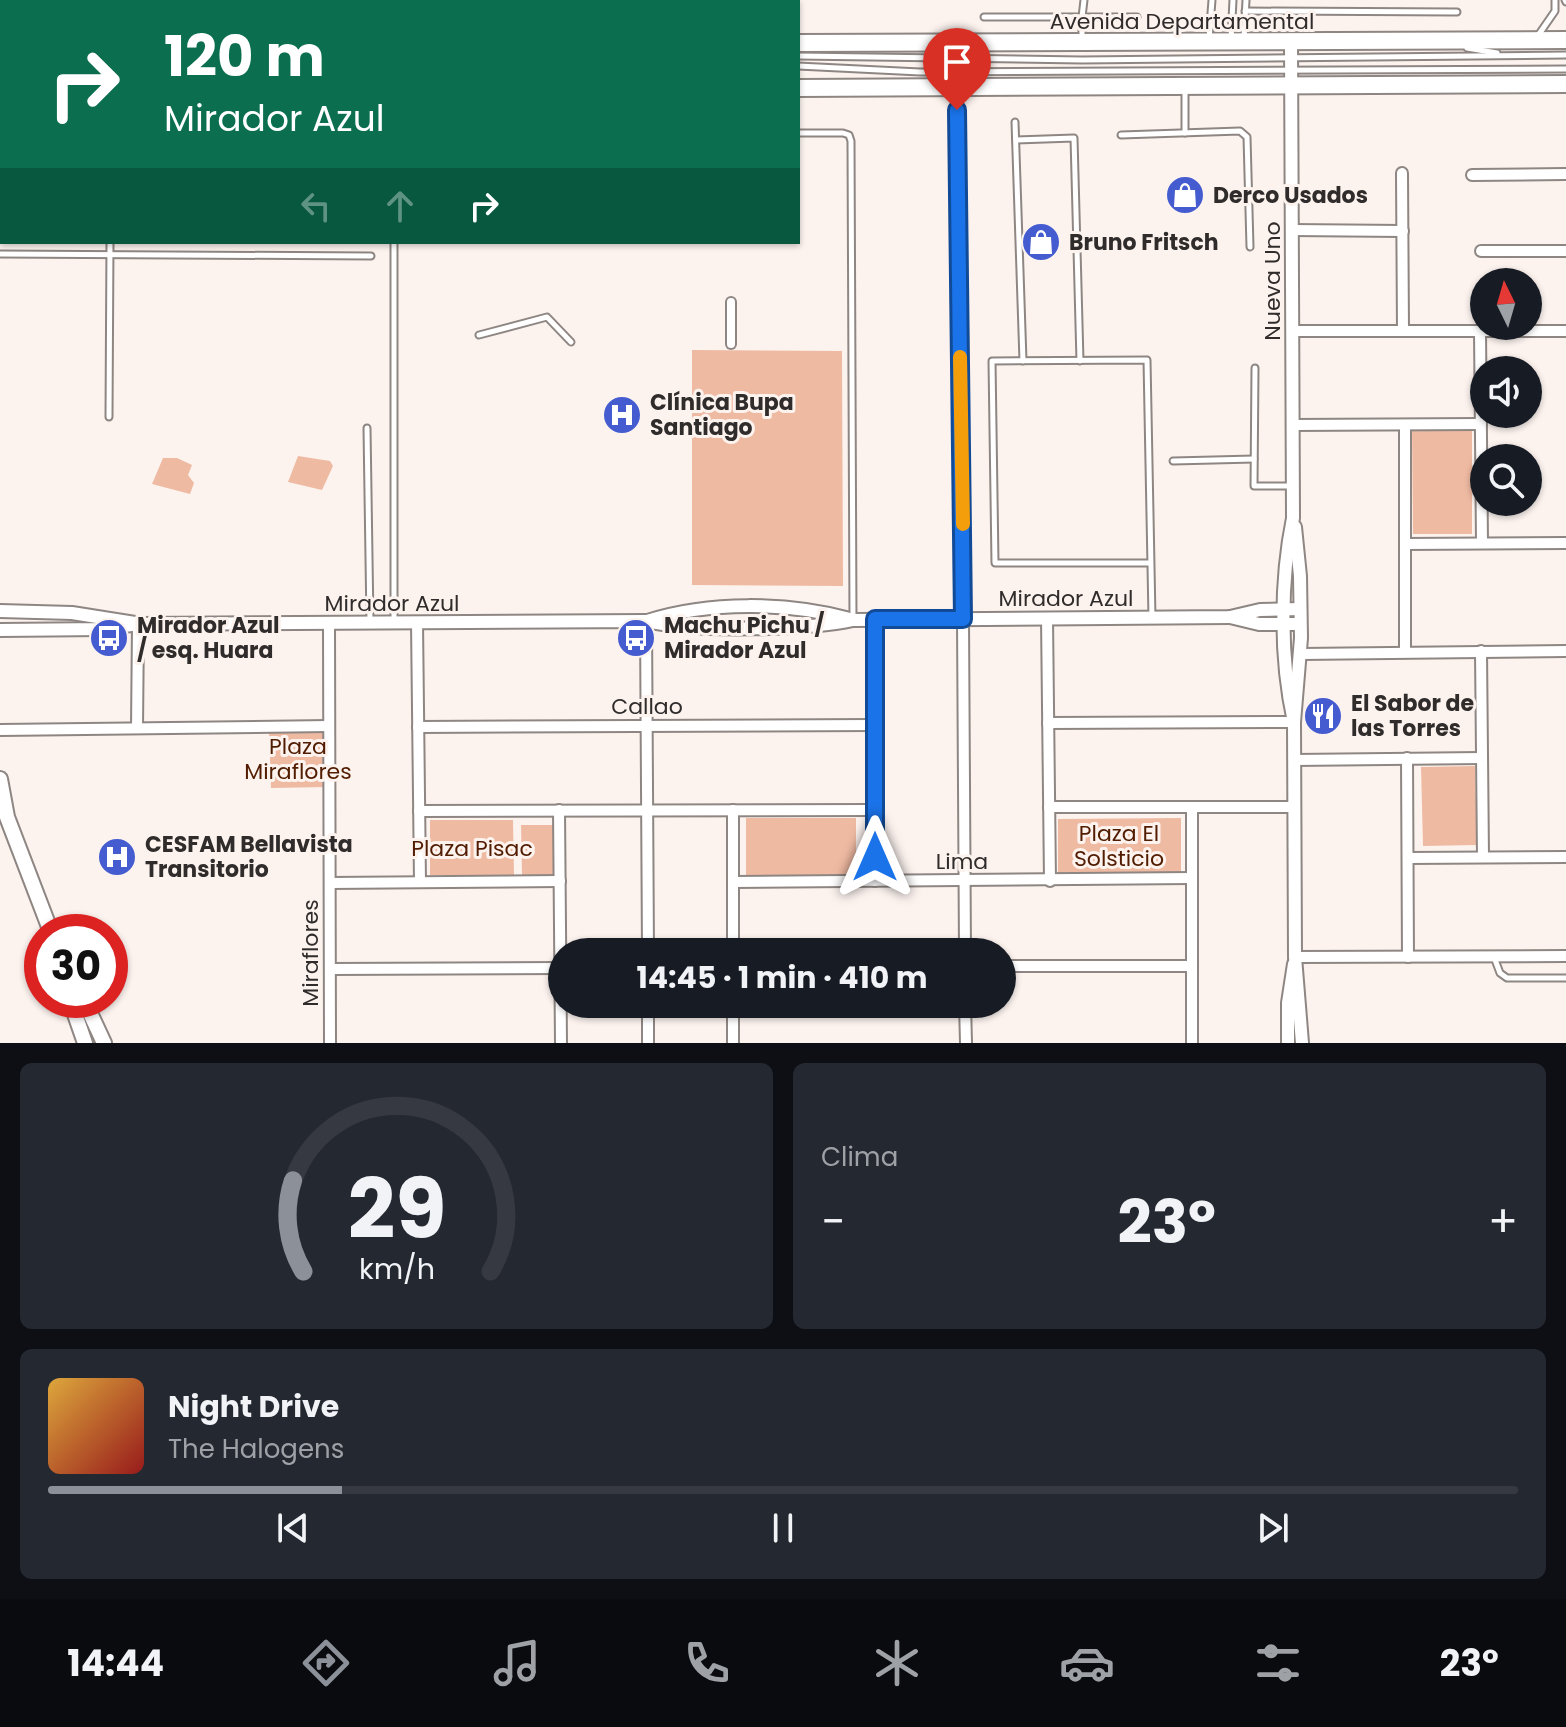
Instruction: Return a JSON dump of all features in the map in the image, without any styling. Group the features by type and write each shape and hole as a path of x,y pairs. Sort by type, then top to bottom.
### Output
{"main road":[{"name":"Avenida Departamental","path":"800,88 1185,87 1291,64 1436,42 1566,40"},
{"name":"Avenida Departamental","path":"800,43 1237,44 1291,64 1566,84"},
{"path":"0,779 2,814 44,914"},
{"path":"76,1018 85,1043"},
{"path":"92,1018 104,1043"}],"street":[{"name":"Nueva Uno","path":"1291,64 1293,518 1299,560 1301,624 1294,722 1295,957 1302,1043"},
{"path":"1402,173 1403,331"},
{"path":"1472,175 1566,174"},
{"path":"1291,230 1403,231"},
{"path":"1481,251 1566,251"},
{"path":"731,302 731,344"},
{"path":"1292,331 1470,331"},
{"path":"1542,331 1566,331"},
{"path":"1292,425 1470,424"},
{"path":"1405,425 1405,652"},
{"path":"1481,428 1482,543"},
{"name":"Nueva Uno","path":"1293,518 1286,564 1286,624 1287,684 1294,722"},
{"path":"1405,544 1566,543"},
{"name":"Mirador Azul","path":"1230,617 1250,611 1300,609"},
{"name":"Mirador Azul","path":"0,611 86,614 138,624"},
{"name":"Mirador Azul","path":"0,630 104,629 138,624 646,621 682,626 810,625 875,619 1230,617 1259,624 1301,624"},
{"path":"1047,618 1050,881"},
{"path":"875,619 875,881"},
{"path":"963,619 965,938"},
{"path":"646,621 648,938"},
{"path":"417,622 420,882"},
{"name":"Miraflores","path":"329,623 330,1043"},
{"path":"137,728 138,624"},
{"path":"1481,651 1483,857"},
{"path":"1301,654 1566,651"},
{"path":"1048,723 1294,722"},
{"name":"Callao","path":"418,727 875,725"},
{"path":"0,730 329,726"},
{"path":"1407,758 1408,957"},
{"path":"1294,760 1482,758"},
{"path":"1049,807 1295,807"},
{"path":"1192,807 1192,1043"},
{"path":"559,810 561,938"},
{"path":"733,810 733,938"},
{"path":"419,811 875,810"},
{"path":"1408,858 1566,857"},
{"name":"Lima","path":"733,882 1192,878"},
{"path":"330,883 560,881"},
{"path":"1295,957 1566,956"},
{"name":"Nueva Uno","path":"1288,1043 1289,990 1295,957"},
{"path":"1016,966 1192,966"},
{"path":"330,969 548,968"},
{"path":"561,1018 561,1043"},
{"path":"648,1018 648,1043"},
{"path":"733,1018 733,1043"},
{"path":"965,1018 966,1043"}],"lane":[{"path":"1082,43 1084,0"},
{"path":"1209,44 1212,0"},
{"path":"1233,0 1237,44"},
{"path":"1237,44 1246,0"},
{"path":"1535,40 1555,11 1555,0"},
{"path":"1245,11 1457,12"},
{"path":"984,17 1137,17"},
{"path":"1436,42 1509,55"},
{"path":"800,66 920,72 1566,55"},
{"path":"800,56 1566,69"},
{"path":"956,87 963,619"},
{"path":"1185,87 1185,133"},
{"path":"1015,122 1023,361"},
{"path":"1121,135 1240,131 1247,137 1250,247"},
{"path":"800,133 843,133 851,141 853,620"},
{"path":"1016,140 1074,138 1080,361"},
{"path":"109,417 110,244"},
{"path":"394,244 394,622"},
{"path":"0,254 371,256"},
{"path":"479,335 547,317 571,342"},
{"path":"1151,563 995,563 992,361 1147,360 1151,563 1152,618"},
{"path":"1255,368 1254,486 1293,486"},
{"path":"367,428 370,623"},
{"path":"1173,461 1254,459"},
{"path":"1494,957 1500,973 1507,978 1566,978"}],"green space":[{"path":"692,350 842,351 843,586 692,585"},
{"path":"1412,428 1472,428 1472,534 1413,534"},
{"path":"298,456 330,461 333,466 322,490 288,482"},
{"path":"163,458 177,458 192,465 188,475 194,483 190,494 152,484"},
{"name":"Plaza Miraflores","path":"326,729 327,787 271,788 269,730"},
{"path":"1475,766 1477,845 1423,846 1421,767"},
{"path":"746,818 856,818 856,877 746,877"},
{"name":"Plaza El Solsticio","path":"1181,818 1181,872 1058,873 1058,819"},
{"name":"Plaza Pisac","path":"430,820 513,820 514,875 430,875"},
{"path":"521,825 554,825 554,875 522,875"}],"slow traffic":[{"path":"960,357 963,524"}],"place":[{"name":"Derco Usados","path":"1185,195"},
{"name":"Bruno Fritsch","path":"1041,242"},
{"name":"Clínica Bupa Santiago","path":"622,415"},
{"name":"Mirador Azul / esq. Huara","path":"109,638"},
{"name":"Machu Pichu / Mirador Azul","path":"636,638"},
{"name":"El Sabor de las Torres","path":"1323,716"},
{"name":"CESFAM Bellavista Transitorio","path":"117,857"}],"route":[{"path":"875,857 875,619 963,619 957,110"}]}
